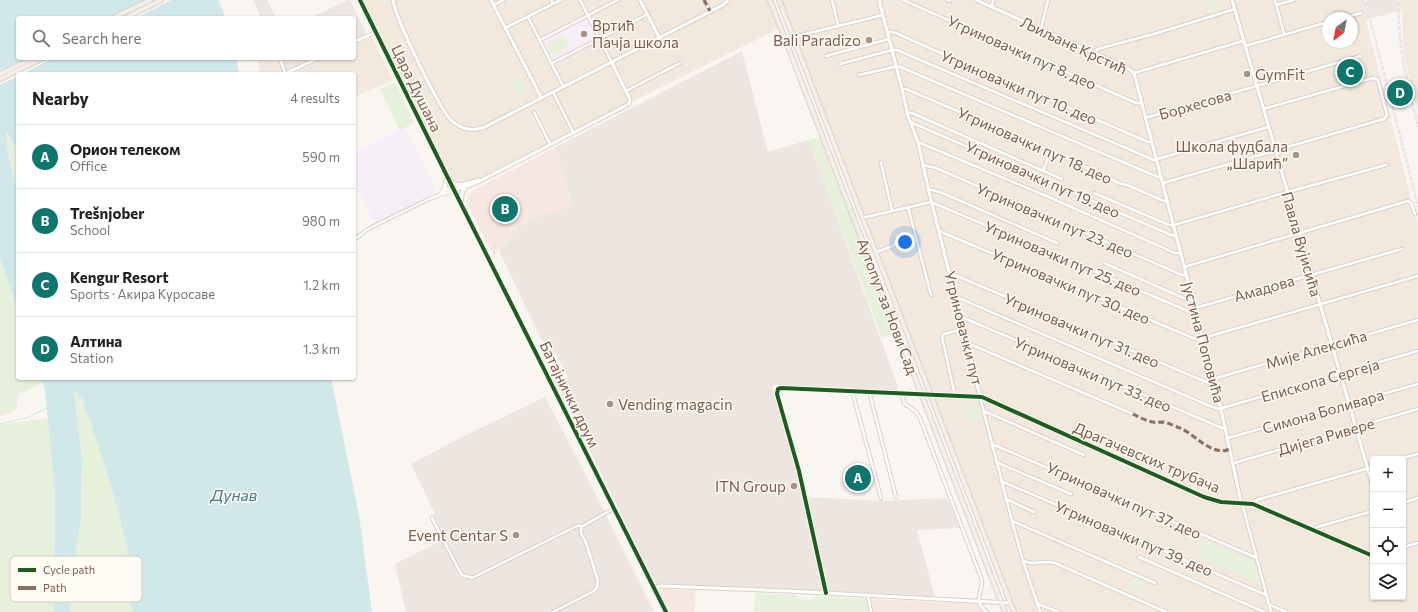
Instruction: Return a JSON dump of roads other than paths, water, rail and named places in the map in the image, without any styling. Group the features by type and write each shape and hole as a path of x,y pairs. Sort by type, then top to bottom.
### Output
{"main road":[{"path":"117,16 150,0"},
{"path":"129,16 161,0"},
{"name":"Цара Душана","path":"360,0 453,189"},
{"name":"Аутопут за Нови Сад","path":"770,0 1005,612"},
{"name":"Аутопут за Нови Сад","path":"779,0 1014,612"},
{"path":"0,74 29,60"},
{"path":"0,79 40,60"},
{"path":"447,176 454,184 463,186 462,205"},
{"path":"444,190 447,176"},
{"name":"Батајнички друм","path":"453,189 666,612"}],"street":[{"path":"392,0 395,10 441,106 455,124 466,129 481,128 710,12 723,5 728,0"},
{"path":"491,0 541,98"},
{"path":"494,5 504,0"},
{"path":"551,0 553,4"},
{"path":"505,28 561,0"},
{"path":"356,238 368,229 439,194 481,180 629,104 630,99 580,0"},
{"path":"540,40 618,0"},
{"path":"640,0 659,37"},
{"path":"704,0 710,12"},
{"path":"832,0 838,26"},
{"name":"Угриновачки пут","path":"879,0 907,113 918,142 924,165 928,190 996,462 1023,561 1040,612"},
{"name":"Угриновачки пут 8. део","path":"903,0 1136,103 1142,103"},
{"name":"Љиљане Крстић","path":"976,0 1094,52 1126,67 1134,73 1243,41"},
{"path":"992,7 994,0"},
{"path":"1041,29 1048,0"},
{"name":"Павла Вујисића","path":"1232,0 1370,478"},
{"path":"1275,0 1284,34"},
{"path":"1276,5 1294,0"},
{"path":"1094,52 1105,46 1154,34 1235,9"},
{"path":"1358,14 1362,13"},
{"path":"552,63 648,14"},
{"path":"793,37 883,15"},
{"path":"528,17 563,86"},
{"path":"1245,46 1322,24"},
{"path":"356,41 376,32"},
{"name":"Угриновачки пут 10. део","path":"887,32 893,32 1151,142"},
{"path":"826,56 889,39"},
{"path":"840,64 895,50 1156,161 1268,127"},
{"name":"Борхесова","path":"1145,118 1360,56"},
{"path":"281,60 284,72"},
{"path":"289,72 315,60"},
{"path":"626,91 680,63"},
{"path":"859,75 896,66 1138,169 1161,177"},
{"name":"Јустина Поповића","path":"1134,73 1226,428 1242,502 1271,612"},
{"path":"1163,183 1386,118 1378,80 1373,78 1263,109"},
{"name":"Угриновачки пут 18. део","path":"902,89 906,89 952,108 1051,151 1119,183 1167,201"},
{"path":"553,92 574,132"},
{"path":"534,112 550,144"},
{"path":"907,113 912,113 1062,179"},
{"name":"Угриновачки пут 19. део","path":"910,122 1176,236"},
{"path":"918,142 1051,198 1177,254 1181,253"},
{"path":"1043,171 1051,151"},
{"path":"881,162 892,211"},
{"name":"Угриновачки пут 23. део","path":"924,165 936,168 1182,275 1186,275"},
{"path":"1094,192 1169,225 1174,225 1386,165"},
{"path":"439,194 444,190 453,189"},
{"path":"928,190 940,192 1057,243"},
{"path":"1184,266 1408,201 1411,203 1414,214"},
{"path":"862,218 931,202"},
{"name":"Угриновачки пут 25. део","path":"931,202 1192,313 1196,313"},
{"path":"908,207 931,295"},
{"name":"Угриновачки пут 30. део","path":"939,231 1193,338 1203,339"},
{"path":"876,252 894,246 895,241"},
{"name":"Амадова","path":"1195,308 1402,248"},
{"path":"1104,263 1188,300 1192,300"},
{"name":"Угриновачки пут 31. део","path":"950,274 1198,379 1214,384"},
{"path":"1203,339 1418,276"},
{"path":"956,299 961,299 1210,406 1221,409"},
{"name":"Угриновачки пут 33. део","path":"961,318 1164,405 1222,428 1226,428"},
{"name":"Мије Алексића","path":"1213,379 1418,320"},
{"path":"955,396 942,337 944,334 963,329"},
{"path":"967,344 1133,414"},
{"name":"Епископа Сергеја","path":"1221,409 1418,351"},
{"name":"Симона Боливара","path":"1228,438 1418,384"},
{"path":"826,593 799,470 777,391 778,389 783,387 930,395 980,396"},
{"path":"852,390 881,498"},
{"path":"869,391 896,497"},
{"path":"902,393 904,403 916,412 920,418 982,580 982,585 978,596 983,609 988,612"},
{"name":"Драгачевских трубача","path":"980,396 1204,497 1221,502 1242,502 1253,504 1370,555"},
{"name":"Дијега Ривере","path":"1234,463 1418,410"},
{"path":"983,411 1084,455"},
{"name":"Угриновачки пут 37. део","path":"992,444 1256,558"},
{"path":"1406,457 1418,454"},
{"path":"996,462 1071,494"},
{"path":"1253,504 1255,501 1260,499 1370,468"},
{"name":"Угриновачки пут 39. део","path":"1001,481 1266,595"},
{"path":"1406,502 1418,498"},
{"path":"1006,499 1034,512"},
{"path":"432,518 462,575 472,578 577,526 582,526 613,509"},
{"path":"1314,530 1317,527 1370,512"},
{"path":"1012,521 1155,583"},
{"path":"553,612 594,591 597,586 598,581 596,574 586,543 581,534 582,526"},
{"path":"1406,546 1418,543"},
{"path":"1138,557 1264,612"},
{"path":"1023,561 1032,563 1055,563 1166,612"},
{"path":"653,588 659,586 674,586 1010,603"},
{"path":"868,595 870,612"},
{"path":"1038,604 1058,612"},
{"path":"1269,604 1286,612"}],"water":[{"path":"0,0 218,0 225,16 16,16 16,60 236,60 239,72 16,72 16,148 7,132 6,133 9,159 16,185 16,304 0,258"},
{"name":"Дунав","path":"42,380 331,380 359,515 372,612 133,612 130,602 142,602 142,556 128,556 109,478 92,428 93,426 85,410 82,397 79,397 78,392 74,393 82,458 81,518 75,556 54,556 55,495 45,389"},
{"name":"Дунав","path":"54,602 70,602 70,612 54,612"}],"waterway":[{"path":"0,424 26,418 47,408"}],"railway":[{"path":"1365,0 1418,206"},
{"path":"1398,0 1401,48 1410,95 1418,126"}],"place":[{"name":"Вртић Пачја школа","path":"584,34"},
{"name":"Bali Paradizo","path":"869,40"},
{"name":"Kengur Resort","path":"1350,72"},
{"name":"GymFit","path":"1247,74"},
{"name":"Алтина","path":"1400,93"},
{"name":"Школа фудбала „Шарић”","path":"1296,155"},
{"name":"Trešnjober","path":"505,209"},
{"name":"Vending magacin","path":"610,404"},
{"name":"Орион телеком","path":"858,478"},
{"name":"ITN Group","path":"794,486"},
{"name":"Event Centar S","path":"516,535"}]}
